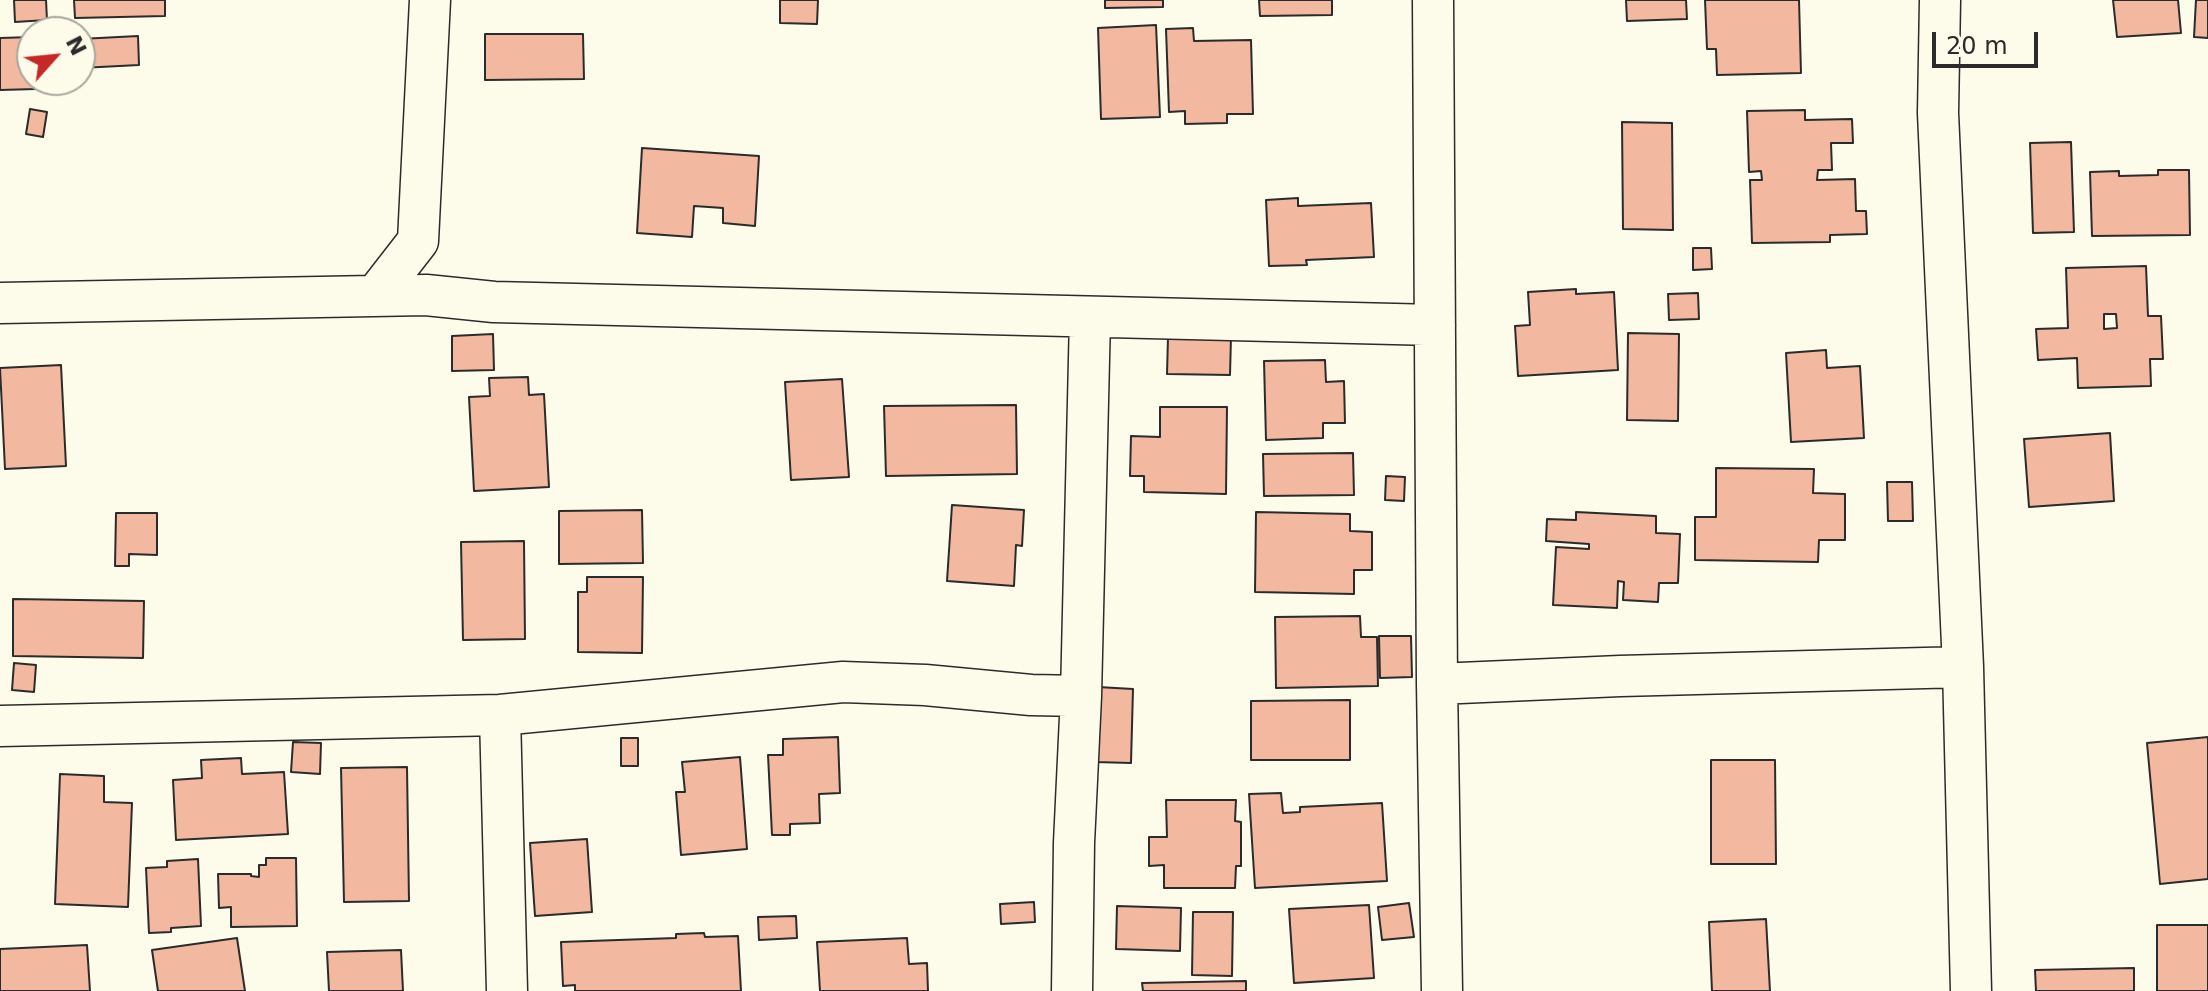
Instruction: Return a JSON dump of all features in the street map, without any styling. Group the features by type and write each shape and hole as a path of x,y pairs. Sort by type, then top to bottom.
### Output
{"street":[{"path":"376,295 418,241 430,0"},
{"path":"1433,0 1442,991"},
{"path":"1940,0 1938,113 1963,667 1971,991"},
{"path":"418,241 464,299"},
{"path":"0,303 426,295 494,302 1435,325"},
{"path":"1072,991 1090,317"},
{"path":"1437,684 1963,667"},
{"path":"0,726 500,715 843,682 1081,696"},
{"path":"500,715 507,991"}],"building":[{"path":"14,0 46,0 47,16 16,16 15,22"},
{"path":"74,0 165,0 165,16 75,16"},
{"path":"780,0 818,0 817,24 780,23"},
{"path":"1105,0 1163,0 1163,7 1105,8"},
{"path":"1259,0 1332,0 1332,15 1260,16"},
{"path":"1626,0 1686,0 1687,19 1627,21"},
{"path":"1705,0 1799,0 1801,73 1717,75 1716,49 1707,49"},
{"path":"2113,0 2178,0 2181,33 2117,37"},
{"path":"2196,0 2208,0 2208,38 2194,37"},
{"path":"1156,25 1160,117 1101,119 1098,28"},
{"path":"1193,28 1194,41 1251,40 1253,114 1227,114 1227,123 1185,124 1185,111 1169,112 1166,29"},
{"path":"485,34 583,34 584,79 485,80"},
{"path":"138,36 139,65 96,67 96,38"},
{"path":"0,38 16,38 16,90 0,90"},
{"path":"30,109 47,112 43,137 26,134"},
{"path":"1805,110 1805,120 1852,119 1853,143 1831,143 1832,170 1818,170 1817,180 1855,179 1856,211 1866,211 1867,234 1830,235 1830,242 1752,243 1750,180 1762,180 1761,171 1749,172 1747,111"},
{"path":"1622,122 1672,123 1673,230 1623,229"},
{"path":"2071,142 2074,232 2033,233 2030,143"},
{"path":"642,148 759,156 755,226 723,223 723,208 694,206 692,237 637,233"},
{"path":"2158,170 2189,170 2190,235 2092,236 2090,172 2119,171 2119,176 2158,175"},
{"path":"1298,198 1298,206 1371,203 1374,257 1306,260 1307,265 1269,266 1266,200"},
{"path":"1693,248 1711,248 1712,269 1693,270"},
{"path":"2146,266 2148,316 2161,316 2163,359 2150,359 2151,386 2078,388 2077,358 2038,360 2036,329 2068,328 2066,268","holes":["2104,314 2116,314 2117,328 2104,329"]},
{"path":"1576,289 1576,294 1614,292 1618,370 1518,376 1515,326 1530,325 1528,292"},
{"path":"1698,293 1699,319 1669,320 1668,294"},
{"path":"1628,333 1679,334 1678,421 1627,420"},
{"path":"493,334 494,370 452,371 452,336"},
{"path":"1168,337 1231,337 1230,375 1167,374"},
{"path":"1826,350 1827,368 1860,366 1864,438 1791,442 1786,353"},
{"path":"1325,360 1326,382 1344,381 1345,423 1323,423 1323,438 1266,440 1264,361"},
{"path":"61,365 66,466 5,469 0,368"},
{"path":"528,377 529,395 544,394 549,487 474,491 469,397 490,396 489,378"},
{"path":"842,379 849,477 791,480 785,382"},
{"path":"1016,405 1017,474 886,476 884,406"},
{"path":"1160,407 1227,407 1226,494 1144,492 1144,476 1130,476 1131,436 1160,437"},
{"path":"2110,433 2114,501 2029,507 2024,439"},
{"path":"1353,453 1354,495 1264,496 1263,454"},
{"path":"1716,468 1814,469 1813,493 1845,494 1845,540 1819,540 1818,562 1695,560 1695,517 1716,517"},
{"path":"1386,476 1405,477 1404,501 1385,500"},
{"path":"1887,482 1912,482 1913,521 1888,521"},
{"path":"952,505 1024,510 1022,546 1016,545 1014,586 947,581"},
{"path":"642,510 643,563 559,564 559,511"},
{"path":"1256,512 1350,514 1350,531 1372,532 1372,570 1354,570 1354,594 1255,592"},
{"path":"1576,512 1656,516 1656,533 1680,534 1678,583 1659,583 1658,602 1623,600 1624,582 1618,581 1617,608 1553,605 1556,547 1589,549 1589,544 1546,541 1547,519 1576,520"},
{"path":"116,513 157,513 157,555 129,554 129,566 115,566"},
{"path":"524,541 525,639 463,640 461,542"},
{"path":"587,577 643,577 642,653 578,652 578,592 587,592"},
{"path":"13,599 144,601 143,658 13,656"},
{"path":"1360,616 1361,637 1377,637 1378,686 1276,688 1275,617"},
{"path":"1379,636 1411,636 1412,677 1380,678"},
{"path":"14,663 36,665 34,692 12,690"},
{"path":"1098,687 1133,689 1131,763 1095,762"},
{"path":"1350,700 1350,760 1251,760 1251,701"},
{"path":"838,737 840,793 819,794 820,823 790,824 790,835 772,835 768,755 783,755 783,739"},
{"path":"2208,737 2208,879 2160,884 2147,743"},
{"path":"621,738 638,738 638,766 621,766"},
{"path":"293,742 321,743 320,774 291,772"},
{"path":"740,757 747,849 681,855 676,792 685,792 682,762"},
{"path":"241,758 242,774 284,772 288,834 176,840 173,780 202,778 201,760"},
{"path":"1711,760 1775,760 1776,864 1711,864"},
{"path":"407,767 409,901 344,902 341,768"},
{"path":"60,774 104,776 104,802 132,803 128,907 55,904"},
{"path":"1281,793 1283,813 1300,812 1300,807 1382,803 1387,881 1255,888 1249,794"},
{"path":"1166,800 1236,800 1235,821 1241,822 1241,866 1236,866 1235,888 1164,888 1164,865 1149,866 1149,837 1167,837"},
{"path":"587,839 592,912 535,916 530,843"},
{"path":"266,858 296,858 297,926 231,927 231,907 219,908 218,874 251,874 259,877 259,865 266,865"},
{"path":"198,859 201,926 149,933 146,868 167,867 167,861"},
{"path":"1034,902 1035,922 1001,924 1000,904"},
{"path":"1409,903 1414,937 1382,940 1378,907"},
{"path":"1369,905 1374,978 1294,983 1289,909"},
{"path":"1117,906 1181,908 1180,951 1116,949"},
{"path":"1193,912 1233,912 1232,976 1192,975"},
{"path":"796,916 797,938 759,940 758,917"},
{"path":"1766,919 1770,991 1712,991 1709,922"},
{"path":"2157,925 2208,925 2208,991 2157,991"},
{"path":"704,933 705,937 738,936 741,991 575,991 575,985 563,986 561,942 676,938 676,934"},
{"path":"237,938 245,991 158,991 152,950"},
{"path":"907,938 909,964 927,963 928,991 820,991 817,942"},
{"path":"87,945 90,991 0,991 0,949"},
{"path":"401,950 403,991 329,991 327,952"},
{"path":"2134,968 2134,991 2036,991 2035,970"},
{"path":"1246,981 1246,991 1143,991 1142,983"}]}
